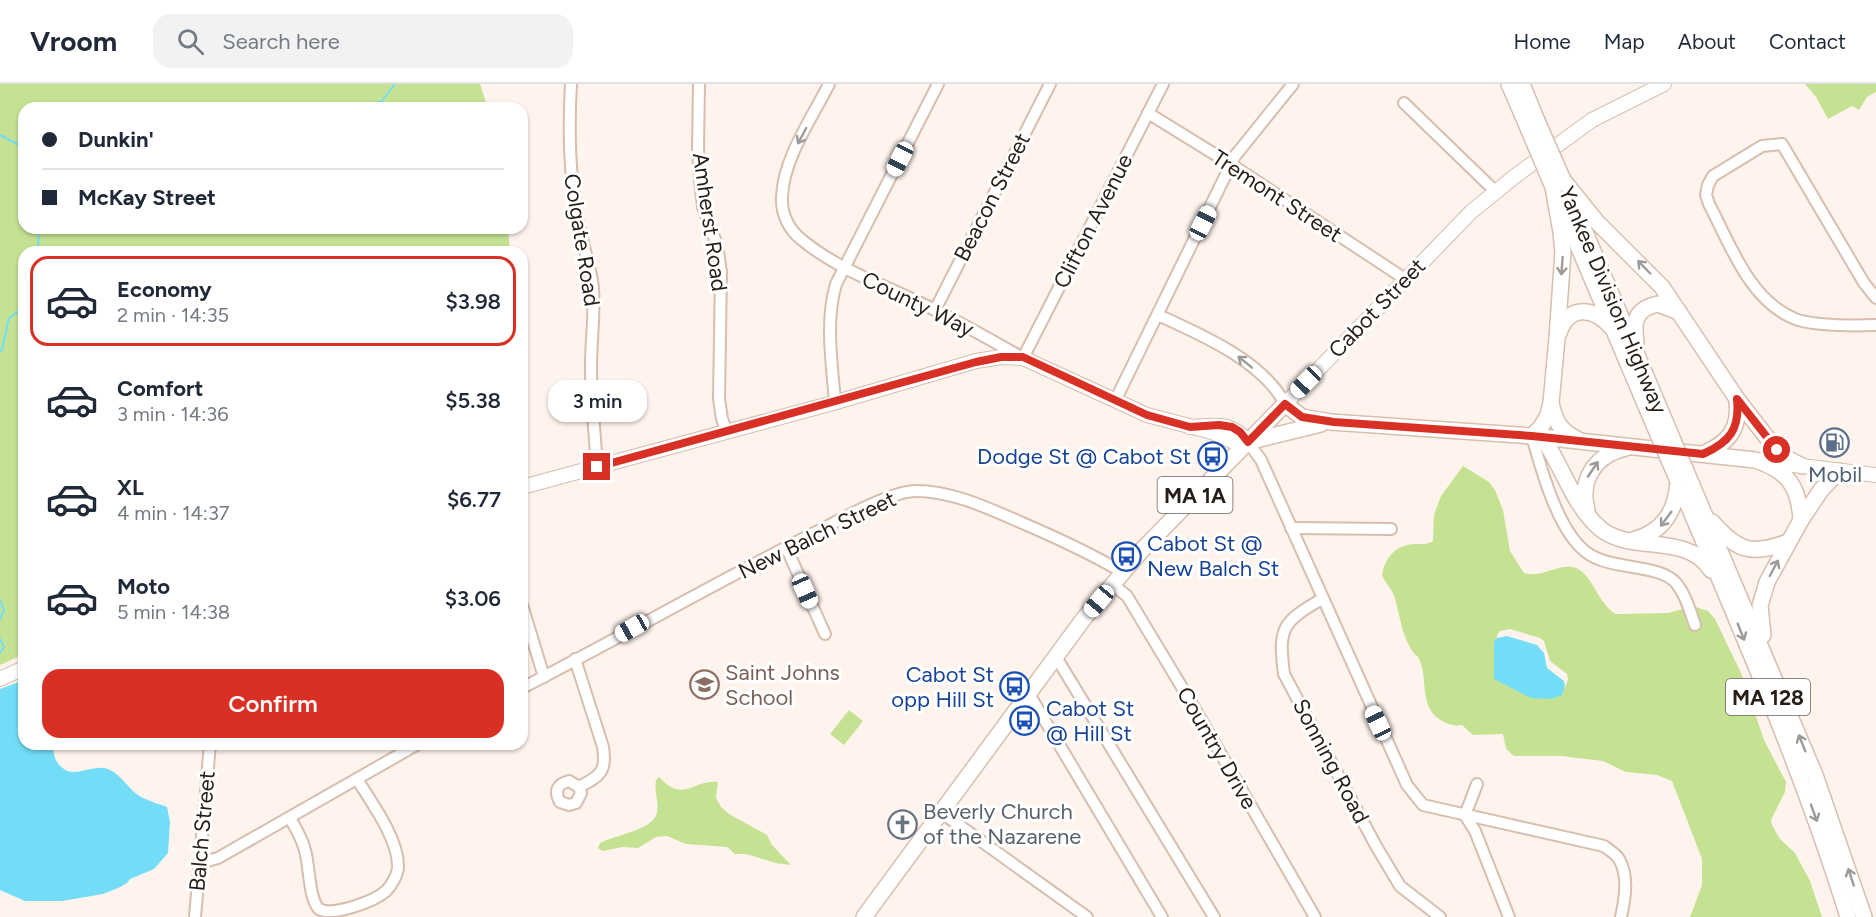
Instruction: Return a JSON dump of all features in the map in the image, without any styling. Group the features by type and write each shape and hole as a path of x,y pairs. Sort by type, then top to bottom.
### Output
{"highway":[{"name":"Yankee Division Highway","path":"1509,84 1533,125 1640,363 1658,419"},
{"name":"Yankee Division Highway","path":"1522,84 1533,125"},
{"name":"Yankee Division Highway","path":"1558,183 1615,332 1658,419 1685,482 1728,600 1814,814 1848,917"},
{"path":"1558,183 1655,279 1737,399 1775,448 1782,455 1802,466"},
{"path":"1537,437 1551,403 1557,338 1563,242 1558,183"},
{"path":"1640,363 1634,330 1638,314 1643,308 1658,304 1680,313"},
{"path":"1557,338 1566,318 1586,311 1600,317 1615,332"},
{"path":"1703,454 1719,446 1731,434 1738,418 1737,399"},
{"path":"1551,403 1562,430 1580,441"},
{"path":"1285,404 1302,417 1331,422 1537,437 1755,460 1776,468 1790,481 1799,498 1802,520"},
{"name":"Cabot Street","path":"864,917 1112,584 1143,549 1285,404"},
{"path":"1248,442 1331,422"},
{"path":"1537,437 1589,516 1603,530 1613,536 1632,541 1680,548 1696,554 1708,565 1728,600"},
{"path":"1589,516 1584,494 1589,473 1603,458 1635,446"},
{"path":"1778,684 1762,631 1760,606 1767,582 1788,542 1821,490 1839,471"},
{"name":"Yankee Division Highway","path":"1685,482 1703,511 1778,684 1827,806 1864,917"},
{"path":"1632,541 1652,533 1666,520 1685,482"},
{"path":"1703,511 1729,540 1746,549 1768,549 1788,542"}],"main road":[{"name":"Cabot Street","path":"1285,404 1460,222 1592,120 1664,84"},
{"path":"528,485 990,358 1023,357"},
{"name":"County Way","path":"1023,357 1154,418 1190,427 1219,425 1232,427 1240,432 1248,442"},
{"path":"1755,460 1876,474"},
{"path":"1839,471 1876,479"},
{"path":"0,679 18,671"}],"street":[{"name":"Colgate Road","path":"571,84 570,166 580,231 593,288 591,380 597,467"},
{"name":"Amherst Road","path":"699,84 700,180 704,207 717,245 721,272 720,399 722,419 727,432"},
{"name":"County Way","path":"829,84 784,177 782,208 788,226 801,240 844,267 935,310 1023,357"},
{"path":"836,402 832,355 832,299 844,267 938,84"},
{"name":"Beacon Street","path":"935,310 1050,84"},
{"name":"Clifton Avenue","path":"1023,357 1163,84"},
{"path":"1115,401 1235,156 1293,84"},
{"path":"1404,103 1496,192"},
{"name":"Tremont Street","path":"1148,113 1232,165 1405,279"},
{"path":"1876,298 1864,283 1782,144 1762,146 1713,176 1706,195 1709,204 1742,268 1773,307 1796,320 1859,326 1876,325"},
{"path":"1158,315 1203,335 1239,357 1278,390 1285,404"},
{"path":"1537,437 1544,476 1562,519 1580,547 1601,561 1656,572 1669,577 1681,591 1695,625"},
{"path":"1248,442 1261,460 1407,786 1423,805 1604,846 1619,858 1624,875 1625,898 1621,917"},
{"name":"New Balch Street","path":"528,685 786,547 900,493 913,490 946,495 983,506 1044,532 1122,572"},
{"path":"1291,528 1391,529"},
{"path":"786,547 825,634"},
{"name":"Country Drive","path":"1112,584 1127,596 1315,917"},
{"name":"Sonning Road","path":"1322,599 1290,621 1283,633 1281,651 1284,674 1376,846 1400,886 1440,917"},
{"path":"528,625 544,677"},
{"path":"1056,657 1214,917"},
{"path":"575,659 605,758 600,775 579,787"},
{"path":"1029,694 1162,917"},
{"name":"Balch Street","path":"195,917 209,750"},
{"path":"200,863 218,858 407,750"},
{"path":"290,818 304,844 317,907 332,916 373,899 387,890 397,876 397,860 391,838 357,778"},
{"path":"1465,815 1477,784"},
{"path":"942,813 1087,917"},
{"path":"1465,815 1475,831 1509,917"}],"green space":[{"path":"0,84 480,84 486,102 18,102 18,234 508,234 510,246 18,246 18,657 0,665"},
{"path":"1805,84 1876,84 1876,92 1867,97 1859,110 1852,106 1828,119 1816,97"},
{"path":"1463,466 1489,482 1503,510 1510,551 1524,573 1537,574 1563,567 1576,568 1587,577 1605,604 1616,614 1668,613 1693,606 1708,611 1715,619 1742,675 1764,740 1786,782 1785,792 1771,820 1772,825 1780,839 1795,853 1810,881 1822,917 1690,917 1702,885 1702,859 1672,781 1657,775 1626,772 1603,761 1561,756 1514,756 1506,749 1503,734 1473,735 1462,725 1448,724 1436,716 1427,701 1419,659 1406,640 1394,596 1382,575 1392,553 1408,545 1426,544 1433,541 1434,515 1441,496","holes":["1510,629 1544,641 1550,661 1567,674 1565,688 1555,692 1496,666 1497,635 1500,631"]},
{"path":"849,710 863,721 844,745 830,734"},
{"path":"659,777 675,789 682,790 709,782 718,782 716,798 721,807 729,814 767,835 772,845 791,865 746,854 735,854 727,847 686,844 667,836 656,837 638,848 623,847 602,851 598,848 600,843 641,828 654,819 657,813 656,780"}],"water":[{"path":"1507,636 1537,645 1544,653 1547,668 1564,681 1562,695 1552,699 1531,698 1494,679 1494,642 1497,638"},
{"path":"18,682 18,750 53,750 58,764 68,771 78,772 99,768 110,770 141,797 167,807 170,822 168,853 154,869 103,894 62,901 25,901 0,890 0,689"}],"waterway":[{"path":"381,102 395,84"},
{"path":"0,135 18,145"},
{"path":"38,246 39,234"},
{"path":"0,351 9,318 18,312"},
{"path":"0,600 4,610 0,619"},
{"path":"0,639 4,647 0,653"}],"place":[{"name":"Mobil","path":"1835,442"},
{"name":"Dodge St @ Cabot St","path":"1212,456"},
{"name":"Cabot St @ New Balch St","path":"1126,556"},
{"name":"Saint Johns School","path":"704,685"},
{"name":"Cabot St opp Hill St","path":"1015,687"},
{"name":"Cabot St @ Hill St","path":"1025,721"},
{"name":"Beverly Church of the Nazarene","path":"902,824"}],"route":[{"path":"597,467 990,358 1001,357 1023,357 1154,418 1190,427 1219,425 1232,427 1240,432 1248,442 1285,404 1298,416 1334,422 1532,436 1703,454 1719,446 1731,434 1738,418 1737,399 1777,450"}]}
